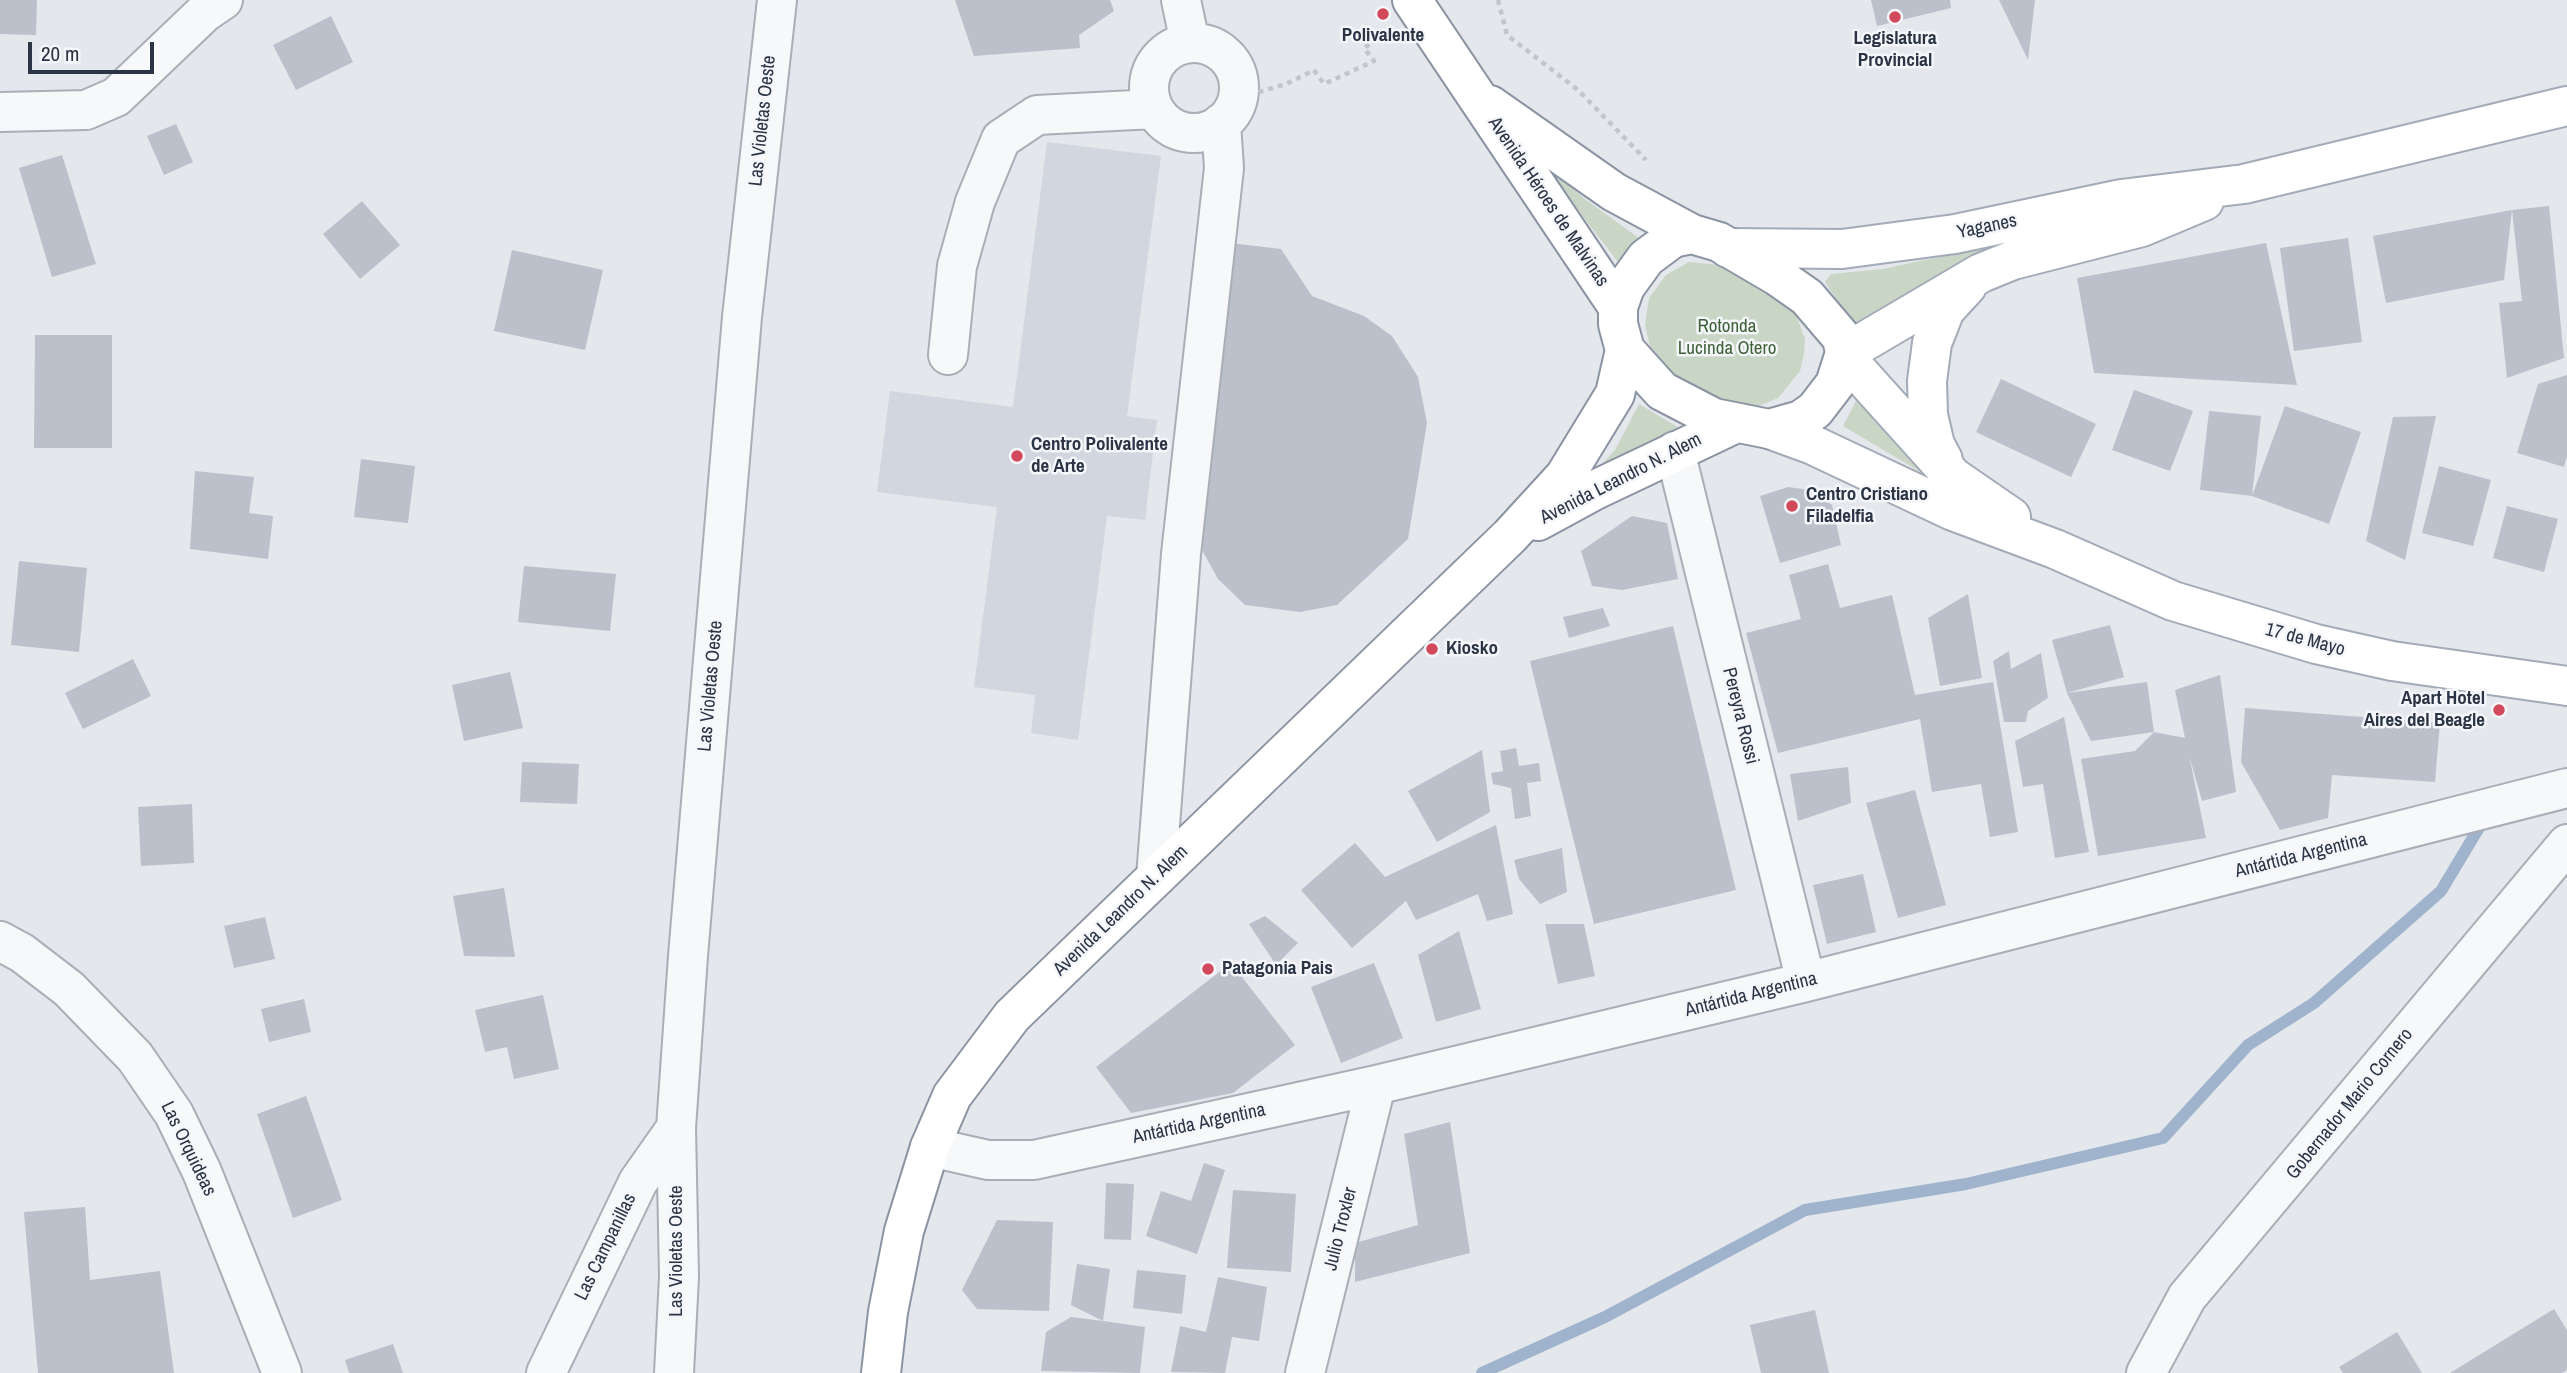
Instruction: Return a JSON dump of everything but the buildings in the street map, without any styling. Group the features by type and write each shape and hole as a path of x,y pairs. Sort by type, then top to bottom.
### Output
{"main road":[{"name":"Avenida Héroes de Malvinas","path":"1403,13 1478,96 1521,166 1618,307"},
{"name":"Avenida Héroes de Malvinas","path":"1478,96 1614,192 1692,234"},
{"name":"Yaganes","path":"1728,248 1801,251 1885,244 1955,234 2121,199 2244,184 2567,106"},
{"name":"Yaganes","path":"1845,355 1981,273 2013,260 2142,227 2244,184"},
{"path":"1692,234 1705,236 1728,248 1755,261 1807,296 1837,330 1845,355 1835,384 1815,410 1801,420 1751,426 1714,418 1662,391 1625,350 1618,324 1618,307 1625,287 1646,258 1673,238 1692,234"},
{"path":"1953,477 1935,445 1928,415 1927,380 1933,343 1945,310 1981,273"},
{"name":"Avenida Leandro N. Alem","path":"881,1373 888,1312 904,1231 930,1147 952,1096 1012,1016 1510,537 1565,476 1590,438 1615,394 1625,350"},
{"name":"17 de Mayo","path":"1845,355 1890,411 1953,477 2055,549"},
{"name":"Avenida Leandro N. Alem","path":"1510,537 1675,451 1751,426"},
{"name":"17 de Mayo","path":"1751,426 1850,461 1953,511 2055,549 2173,601 2316,644 2392,662 2567,686"}],"street":[{"path":"0,112 86,110 116,97 204,13 223,0"},
{"name":"Las Violetas Oeste","path":"674,1373 679,1278 677,1128 742,317 777,0"},
{"path":"1181,0 1190,43"},
{"path":"1156,877 1181,554 1229,111 1236,70 1228,58 1217,49 1190,43 1176,46 1155,65 1150,79 1154,109 1164,121 1177,129 1192,133 1207,131 1229,111"},
{"path":"948,355 957,266 975,202 1001,139 1037,115 1154,109"},
{"name":"Pereyra Rossi","path":"1675,451 1806,982"},
{"name":"Antártida Argentina","path":"930,1147 988,1160 1034,1160 1377,1085 1806,982 2567,788"},
{"name":"Gobernador Mario Cornero","path":"2146,1373 2187,1297 2567,845"},
{"name":"Las Orquideas","path":"0,941 69,989 135,1057 174,1114 207,1185 282,1373"},
{"name":"Julio Troxler","path":"1305,1373 1377,1085"},
{"name":"Las Campanillas","path":"546,1373 638,1182 677,1128"}],"path":[{"path":"1498,0 1507,35 1578,90 1649,163"},
{"path":"1229,111 1314,70 1324,84 1374,61 1364,48 1403,13"}],"shaded area":[{"name":"Centro Polivalente de Arte","path":"1047,142 1161,156 1127,416 1157,420 1145,520 1107,516 1078,740 1031,733 1035,695 974,687 997,507 877,492 890,391 1013,407"}],"green space":[{"path":"1531,149 1586,200 1639,238 1618,262"},
{"path":"2134,214 1855,327 1825,282 1831,274 1883,269"},
{"name":"Rotonda Lucinda Otero","path":"1689,262 1720,265 1735,270 1795,312 1805,339 1804,354 1800,371 1778,398 1752,409 1720,404 1669,372 1651,351 1645,325 1649,298 1666,275"},
{"path":"1856,401 1862,403 1908,455 1956,493 1843,426"},
{"path":"1639,404 1681,429 1625,454 1589,478 1615,450"}],"waterway":[{"path":"1482,1373 1605,1317 1805,1210 1966,1184 2163,1138 2248,1045 2314,1003 2441,891 2480,826"}],"place":[{"name":"Polivalente","path":"1383,14"},
{"name":"Legislatura Provincial","path":"1895,17"},
{"name":"Centro Polivalente de Arte","path":"1017,456"},
{"name":"Centro Cristiano Filadelfia","path":"1792,506"},
{"name":"Kiosko","path":"1432,649"},
{"name":"Apart Hotel Aires del Beagle","path":"2499,710"},
{"name":"Patagonia Pais","path":"1208,969"}]}
